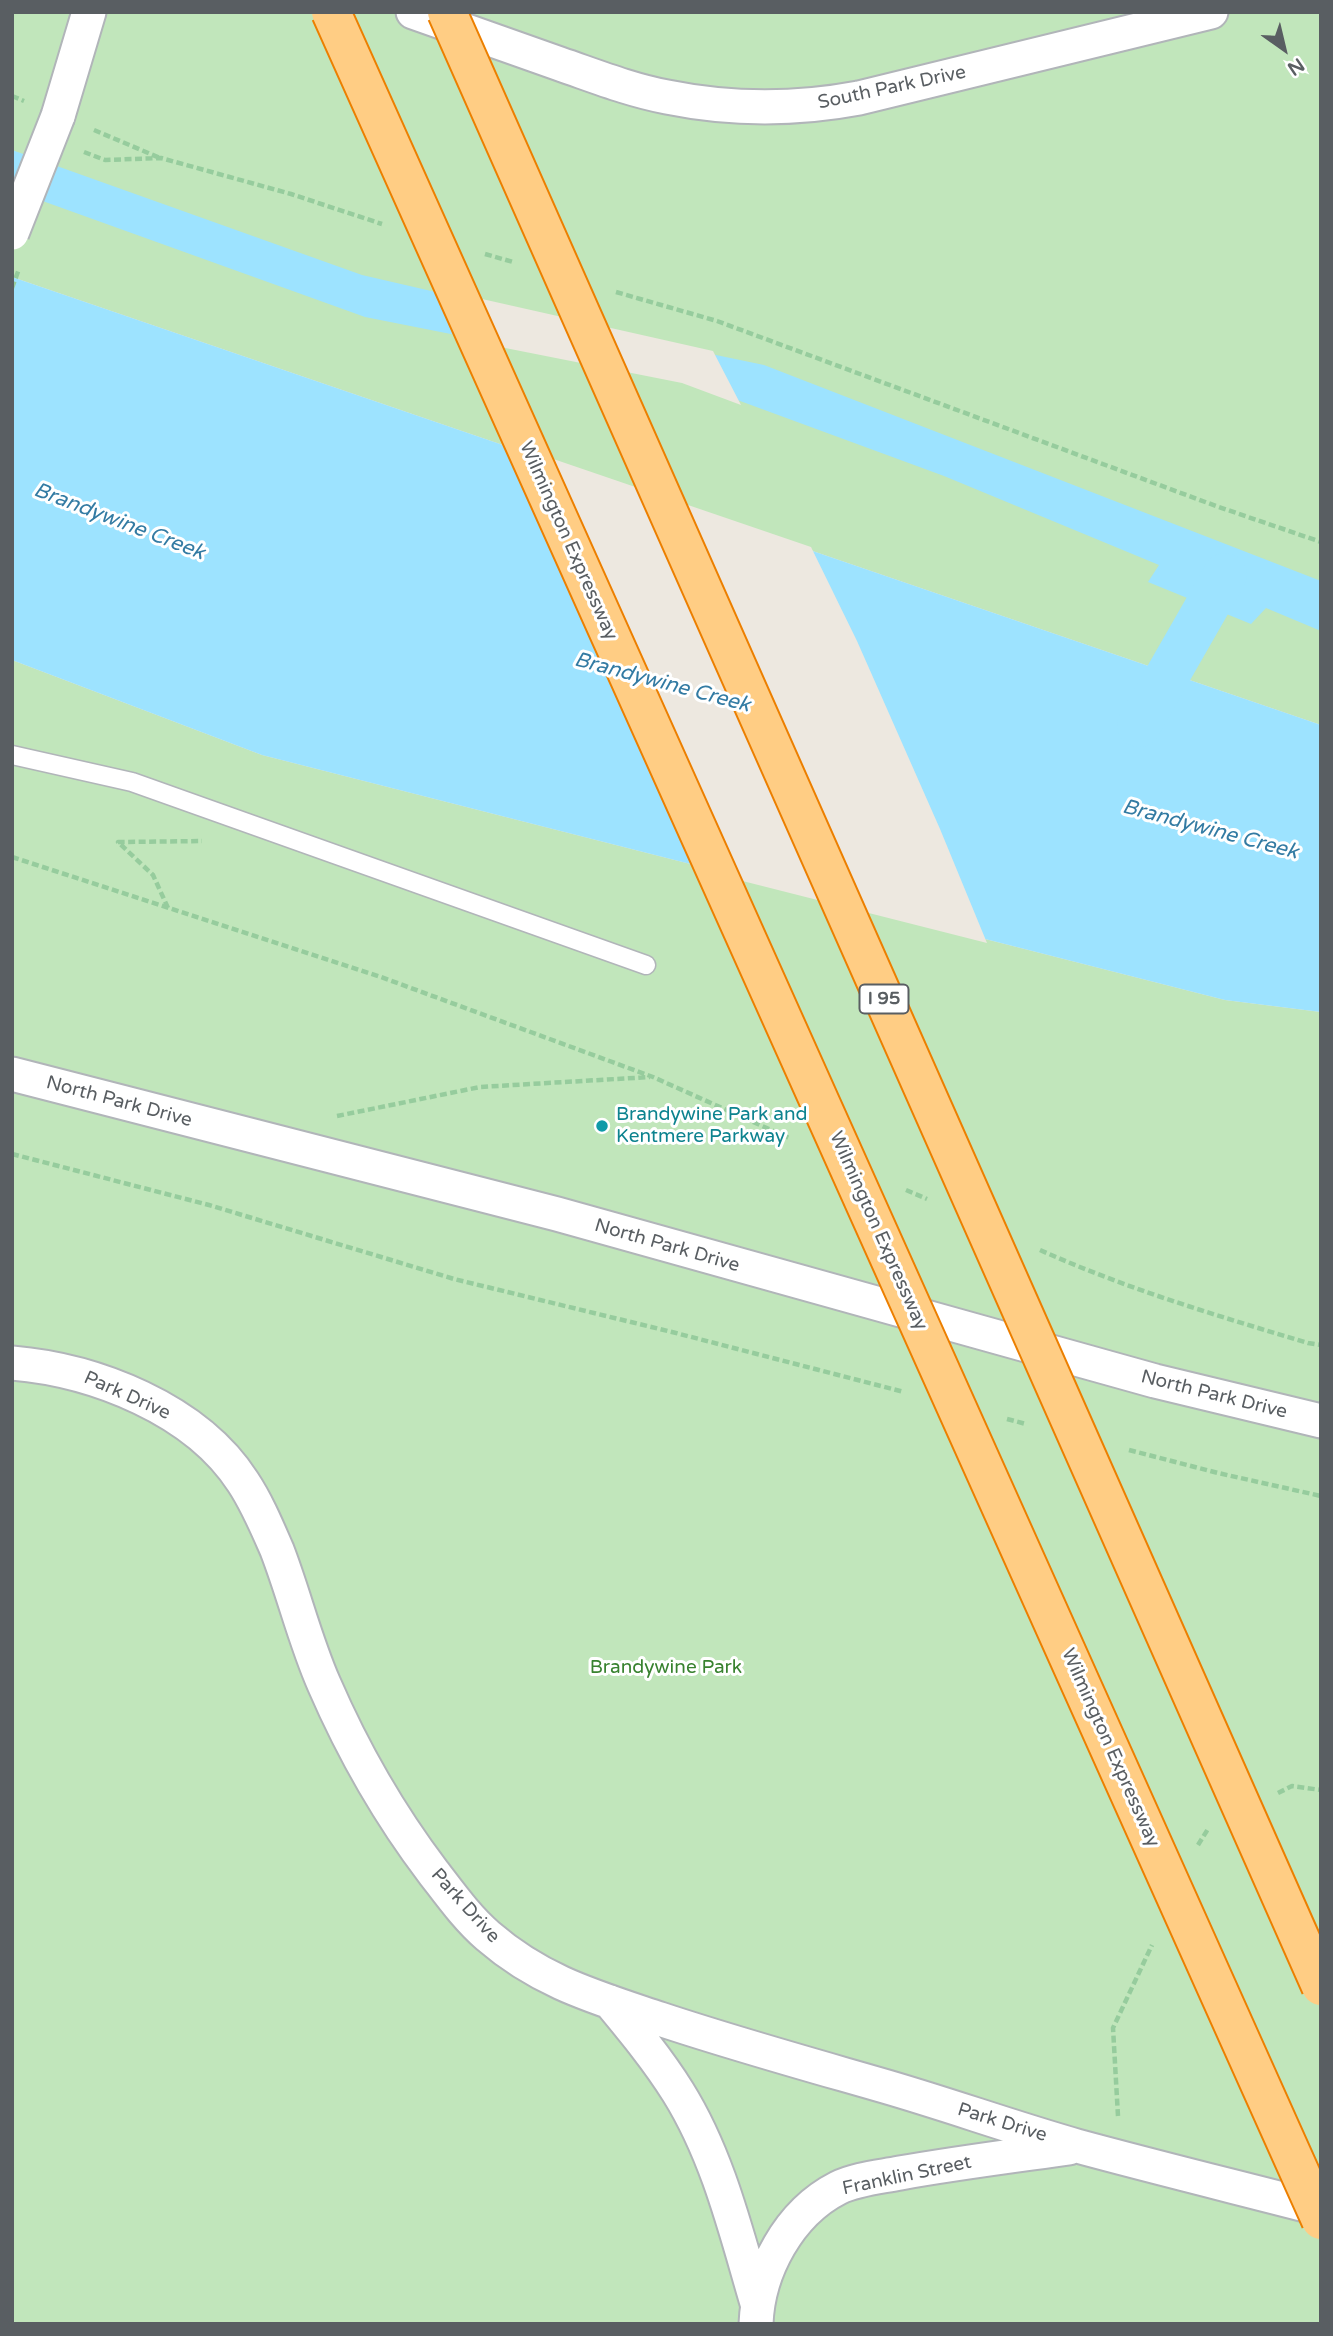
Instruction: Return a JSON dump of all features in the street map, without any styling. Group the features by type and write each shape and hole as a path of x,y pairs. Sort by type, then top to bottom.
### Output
{"highway":[{"name":"Wilmington Expressway","path":"331,12 1321,2220"},
{"name":"I 95","path":"447,12 1321,1986"}],"street":[{"path":"12,233 73,121 89,12"},
{"name":"South Park Drive","path":"413,12 625,87 667,97 766,107 816,106 859,98 1211,12"},
{"name":"North Park Drive","path":"12,1074 557,1214 1155,1381 1321,1421"},
{"name":"Park Drive","path":"12,1363 42,1366 95,1378 145,1400 181,1420 219,1453 242,1480 276,1549 323,1681 354,1748 383,1800 448,1892 486,1934 523,1963 567,1988 743,2047 894,2089 1078,2146 1321,2209"},
{"name":"Franklin Street","path":"610,2002 645,2045 679,2094 691,2117 724,2195 756,2314"},
{"name":"Franklin Street","path":"756,2314 771,2260 791,2228 816,2203 839,2187 933,2167 1078,2146"}],"lane":[{"path":"12,755 132,782 646,965"}],"path":[{"path":"73,121 161,158 291,194 385,225"},
{"path":"75,149 105,160 161,158"},
{"path":"478,252 517,264"},
{"path":"611,291 717,321 1216,506 1321,542"},
{"path":"168,909 153,874 117,842 203,841 224,815"},
{"path":"12,857 381,977 653,1077 791,1139"},
{"path":"326,1118 480,1087 653,1077"},
{"path":"12,1154 209,1205 454,1279 912,1394"},
{"path":"903,1189 928,1200"},
{"path":"1028,1245 1078,1267 1210,1314 1321,1345"},
{"path":"1005,1418 1031,1425"},
{"path":"1124,1449 1321,1496"}],"green space":[{"path":"12,12 1321,12 1321,725 12,277"},
{"name":"Brandywine Park","path":"12,660 262,755 1225,1000 1321,1012 1321,2324 12,2324"}],"water":[{"path":"12,150 362,275 764,365 1321,581 1321,631 1266,608 1251,624 1148,582 1159,565 944,476 683,380 365,317 12,190"},
{"name":"Brandywine Creek","path":"12,277 1321,725 1321,1012 1225,1000 262,755 12,660"}],"pier":[{"path":"451,292 713,351 741,405 682,383 475,342"},
{"path":"527,450 811,547 857,641 987,943 715,874"}],"waterway":[{"path":"1139,725 1225,575"}],"place":[{"name":"Brandywine Park and Kentmere Parkway","path":"602,1126"}]}
